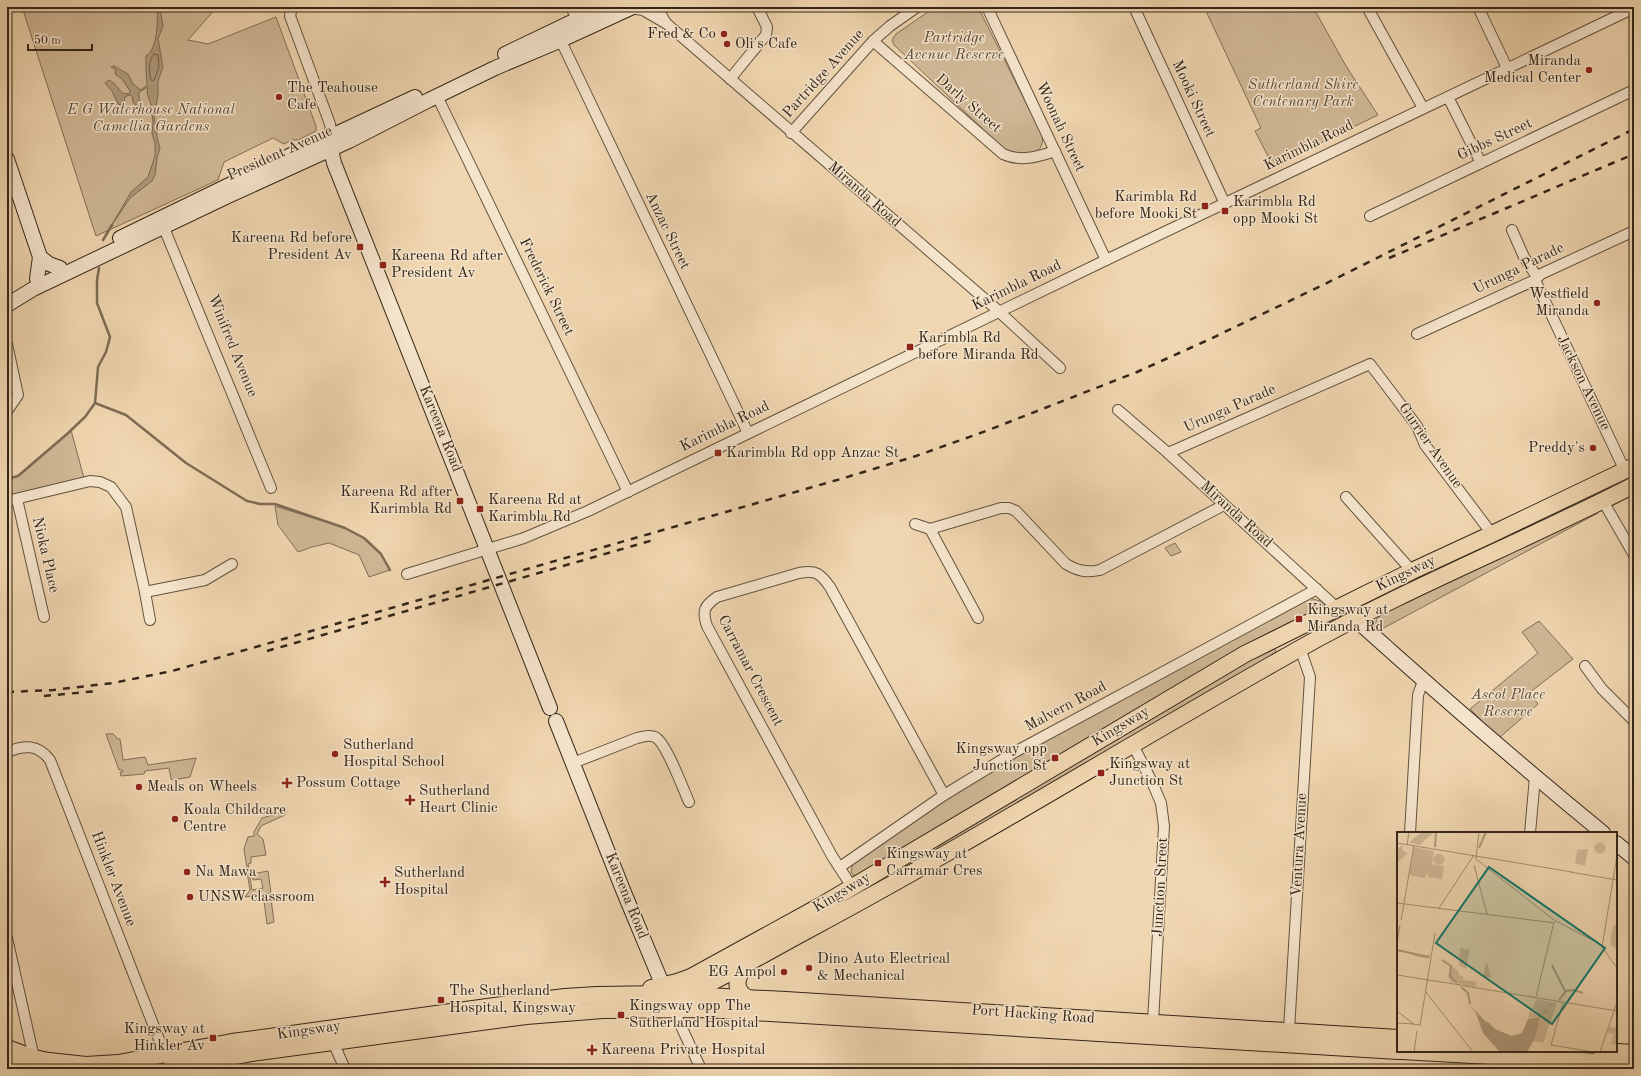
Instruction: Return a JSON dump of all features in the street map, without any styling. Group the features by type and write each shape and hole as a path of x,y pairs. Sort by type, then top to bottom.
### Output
{"main road":[{"name":"Jackson Avenue","path":"1629,469 1633,485"},
{"name":"Kingsway","path":"329,1035 577,1011 626,1009 651,1006 668,998 683,980 699,973 852,887 1245,654 1412,571 1629,469"},
{"name":"Kingsway","path":"685,996 949,852 1300,648 1417,587 1502,549 1603,501 1633,485"},
{"name":"Gurrier Avenue","path":"1492,534 1502,549"},
{"name":"Miranda Road","path":"1337,608 1355,619"},
{"path":"852,887 861,901"},
{"path":"750,999 741,994 737,982 742,971 754,958"},
{"name":"Kingsway","path":"7,1062 35,1065 54,1062 94,1065 124,1062 167,1064 193,1061 329,1035 565,997 614,994 668,998"},
{"name":"Port Hacking Road","path":"668,998 685,996 794,1000 1153,1029"},
{"name":"Port Hacking Road","path":"668,998 1289,1037 1397,1046"},
{"name":"Kingsway","path":"7,1048 35,1065"},
{"name":"Port Hacking Road","path":"1477,1052 1634,1064"},
{"path":"1617,1052 1634,1053"}],"street":[{"path":"292,7 290,16 330,124 332,142"},
{"path":"571,7 577,20"},
{"name":"Miranda Road","path":"658,7 667,24"},
{"path":"730,79 766,36 767,27 757,7"},
{"name":"Partridge Avenue","path":"791,133 873,41 890,26 917,7"},
{"name":"Woonah Street","path":"987,7 1106,260"},
{"name":"Mooki Street","path":"1134,7 1225,204"},
{"path":"1367,7 1423,108"},
{"path":"1478,7 1507,68"},
{"name":"President Avenue","path":"7,293 37,278 276,174 332,142 577,20 606,12 632,8"},
{"name":"Miranda Road","path":"632,8 643,10 667,24 791,133 1000,312 1060,368"},
{"name":"Karimbla Road","path":"407,574 524,538 588,511 1106,260 1634,8"},
{"name":"President Avenue","path":"332,142 382,125 495,68 561,41 606,12"},
{"name":"Anzac Street","path":"561,41 748,433"},
{"name":"Darly Street","path":"873,41 1003,154 1014,158 1023,159 1055,151"},
{"name":"Gibbs Street","path":"1370,216 1634,90"},
{"name":"Frederick Street","path":"437,96 628,492"},
{"path":"1448,97 1481,163"},
{"name":"Kareena Road","path":"332,142 334,163 553,715 668,998 701,1069"},
{"path":"7,159 40,257 37,278"},
{"name":"President Avenue","path":"7,304 33,289 162,223"},
{"name":"Winifred Avenue","path":"162,223 272,488"},
{"name":"Jackson Avenue","path":"1512,230 1629,469"},
{"name":"Urunga Parade","path":"1418,334 1634,231"},
{"path":"40,257 49,264 60,268"},
{"path":"7,344 18,395 7,411"},
{"name":"Urunga Parade","path":"1168,453 1370,364"},
{"name":"Gurrier Avenue","path":"1370,364 1417,426 1425,445 1492,534"},
{"name":"Miranda Road","path":"1118,410 1168,453 1337,608"},
{"path":"12,500 90,481 100,482 111,487 126,507 150,620"},
{"path":"1346,497 1412,571"},
{"name":"Nioka Place","path":"12,500 44,617"},
{"path":"1603,501 1634,555"},
{"path":"915,524 930,529 1001,508 1009,508 1016,511 1066,564 1076,570 1088,573 1100,570 1224,505"},
{"path":"930,529 978,618"},
{"path":"145,592 205,580 232,564"},
{"name":"Carramar Crescent","path":"852,887 832,856 707,626 703,614 708,604 712,600 717,597 799,573 810,571 818,573 830,587 944,795"},
{"name":"Malvern Road","path":"840,867 944,795 1013,752 1317,589"},
{"path":"1355,619 1423,681 1602,832"},
{"name":"Ventura Avenue","path":"1289,1037 1310,677 1300,648"},
{"path":"1585,666 1602,689 1634,721"},
{"path":"1410,832 1418,695 1423,681"},
{"path":"573,763 637,738 653,736 660,740 666,750 689,802"},
{"name":"Junction Street","path":"1133,745 1161,803 1164,826 1153,1029"},
{"name":"Hinkler Avenue","path":"7,752 18,748 34,748 41,750 50,760 167,1064"},
{"path":"1530,832 1535,777"},
{"path":"1617,844 1634,858"},
{"path":"7,938 35,1065"},
{"path":"329,1035 345,1069"}],"green space":[{"name":"E G Waterhouse National Camellia Gardens","path":"22,7 217,7 188,40 208,44 276,17 316,126 316,131 298,140 292,140 284,144 273,138 224,162 218,180 96,236"},
{"name":"Partridge Avenue Reserve","path":"935,7 978,7 1042,135 1042,143 1040,148 1035,152 1022,154 1003,148 894,45 892,40 896,34"},
{"name":"Sutherland Shire Centenary Park","path":"1204,7 1313,7 1346,66 1378,115 1273,166 1255,131 1261,128"},
{"path":"71,430 85,482 7,501 7,479 18,476"},
{"path":"1616,482 1617,484 1599,496 1579,505 1564,508"},
{"path":"275,506 345,528 364,538 381,554 390,570 369,577 359,555 329,543 298,552 278,525"},
{"path":"1598,513 1380,630 1377,626 1376,620 1382,614 1393,608 1592,514"},
{"path":"1175,543 1181,552 1171,556 1165,548"},
{"path":"1491,543 1485,549 1445,569 1417,578 1417,577"},
{"path":"1303,596 1323,603 1320,608 1274,648 1280,659 919,863 912,851 858,876 853,875 851,872 854,857 944,795"},
{"name":"Ascot Place Reserve","path":"1539,621 1573,659 1529,693 1538,704 1499,738 1470,709 1538,653 1522,632"},
{"path":"106,734 113,734 120,739 123,760 145,757 148,765 196,758 190,777 172,780 169,768 145,771 144,774 121,776 120,772 123,772 122,770 119,770"},
{"path":"287,811 285,815 261,826 257,834 263,839 266,855 251,857 251,863 248,864 249,868 247,868 244,849 248,837 254,836 254,832 262,818"},
{"path":"249,871 252,890 263,888 261,879 253,880 252,874 268,871 271,893 245,897 250,890 247,872"},
{"path":"271,899 274,922 267,924 264,901"}],"water":[{"path":"157,7 160,7 163,26 158,39 163,67 158,81 158,96 154,114 160,148 155,175 152,181 130,198 110,228 131,192 148,177 155,156 155,143 152,134 153,123 151,105 147,93 148,87 139,92 140,107 138,108 133,102 132,96 129,95 125,97 123,104 118,104 112,91 105,83 109,80 115,84 122,93 129,94 130,91 122,79 115,74 116,70 111,67 114,66 128,74 133,84 141,90 147,85 146,56 153,47 155,41"}],"waterway":[{"path":"103,240 112,225"},
{"path":"7,479 18,476 67,434 85,417 95,403 98,367 106,352 110,337 97,303 97,280 99,268"},
{"path":"95,403 126,415 186,463 247,501 260,504 275,504 345,528 364,538 381,554 390,570"}],"railway":[{"path":"7,692 53,690 113,683 172,671 916,456 986,431 1137,372 1208,340 1325,284 1634,129"},
{"path":"1389,258 1634,154"},
{"path":"267,651 657,539"},
{"path":"44,696 97,691"}],"place":[{"name":"Fred & Co","path":"724,34"},
{"name":"Oli's Cafe","path":"727,44"},
{"name":"Miranda Medical Center","path":"1589,70"},
{"name":"The Teahouse Cafe","path":"279,97"},
{"name":"Karimbla Rd before Mooki St","path":"1205,206"},
{"name":"Karimbla Rd opp Mooki St","path":"1225,211"},
{"name":"Kareena Rd before President Av","path":"360,247"},
{"name":"Kareena Rd after President Av","path":"383,265"},
{"name":"Westfield Miranda","path":"1597,303"},
{"name":"Karimbla Rd before Miranda Rd","path":"910,347"},
{"name":"Preddy's","path":"1593,448"},
{"name":"Karimbla Rd opp Anzac St","path":"718,453"},
{"name":"Kareena Rd after Karimbla Rd","path":"460,501"},
{"name":"Kareena Rd at Karimbla Rd","path":"480,509"},
{"name":"Kingsway at Miranda Rd","path":"1299,619"},
{"name":"Sutherland Hospital School","path":"335,754"},
{"name":"Kingsway opp Junction St","path":"1055,758"},
{"name":"Kingsway at Junction St","path":"1101,773"},
{"name":"Possum Cottage","path":"287,783"},
{"name":"Meals on Wheels","path":"139,787"},
{"name":"Sutherland Heart Clinic","path":"410,800"},
{"name":"Koala Childcare Centre","path":"175,819"},
{"name":"Kingsway at Carramar Cres","path":"878,863"},
{"name":"Na Mawa","path":"187,872"},
{"name":"Sutherland Hospital","path":"385,882"},
{"name":"UNSW classroom","path":"190,897"},
{"name":"Dino Auto Electrical & Mechanical","path":"809,968"},
{"name":"EG Ampol","path":"784,972"},
{"name":"The Sutherland Hospital, Kingsway","path":"441,1000"},
{"name":"Kingsway opp The Sutherland Hospital","path":"621,1015"},
{"name":"Kingsway at Hinkler Av","path":"213,1038"},
{"name":"Kareena Private Hospital","path":"592,1050"}]}
